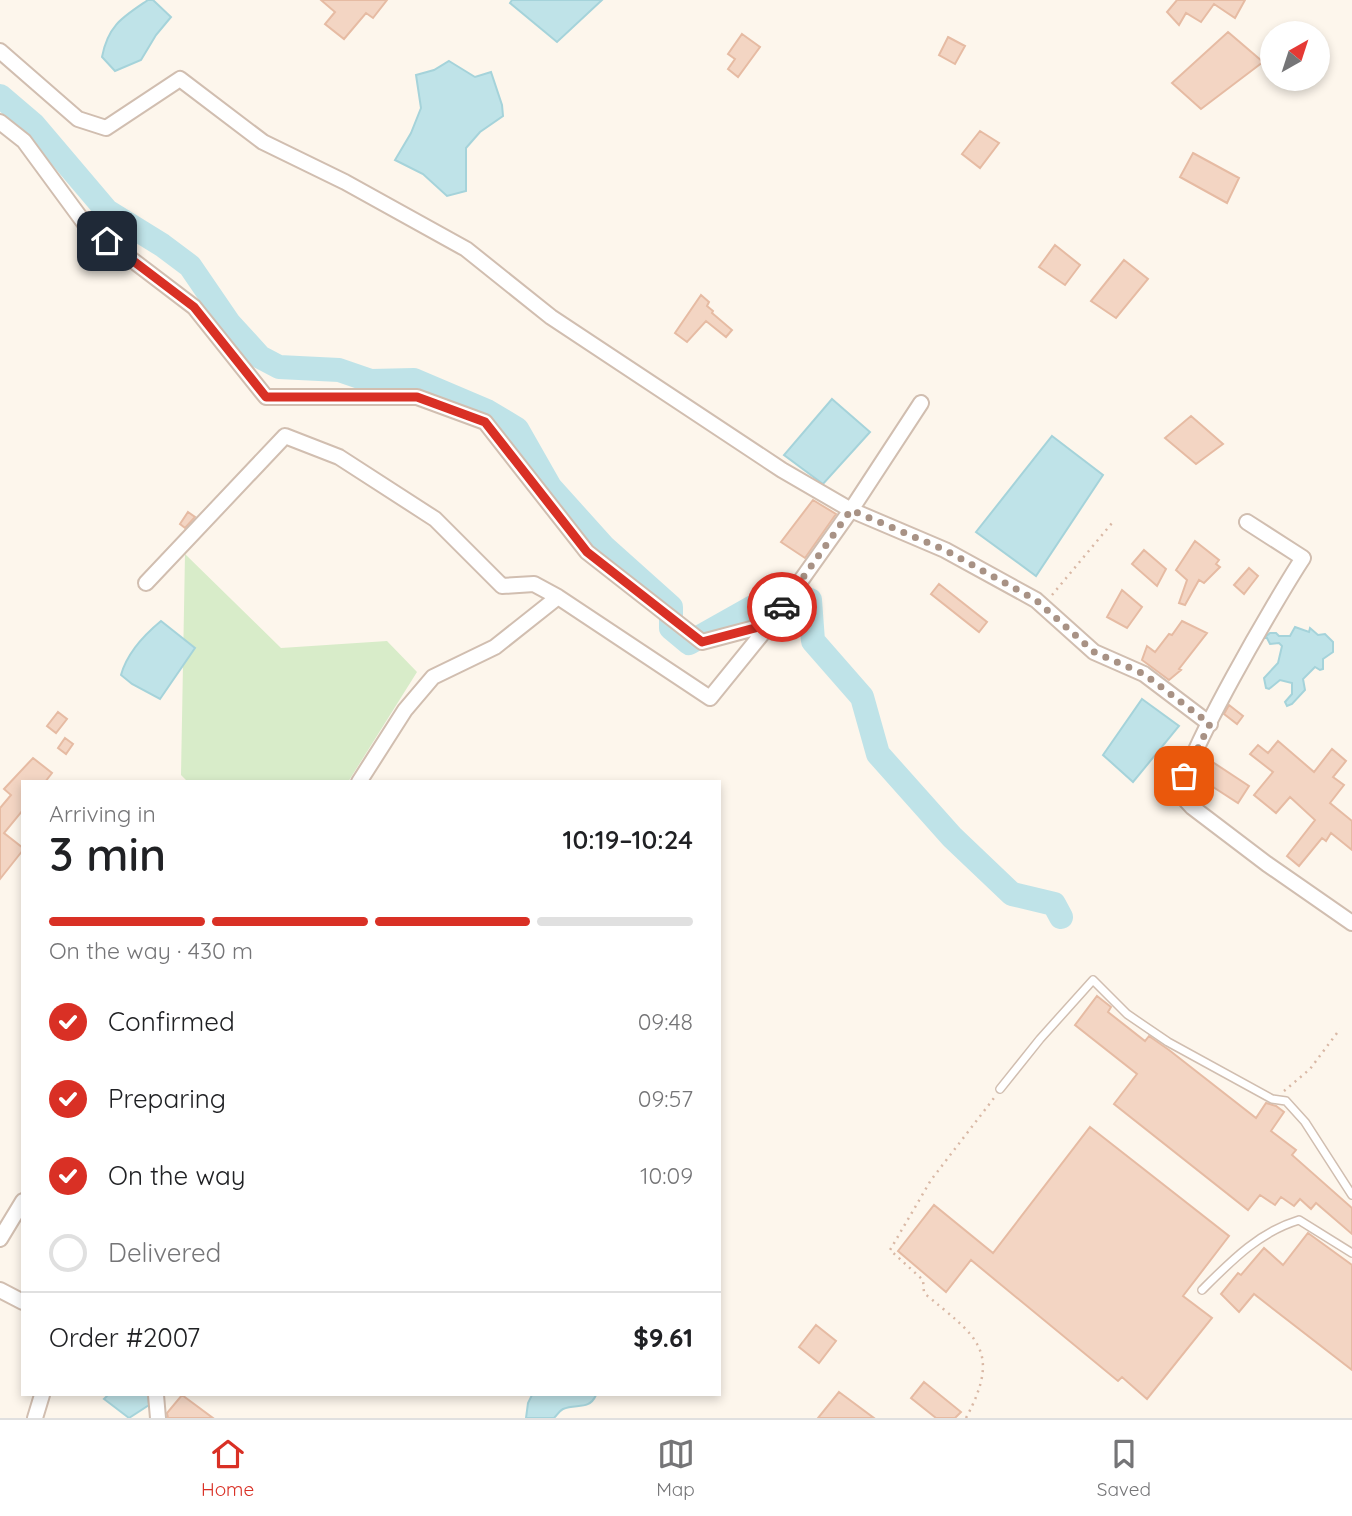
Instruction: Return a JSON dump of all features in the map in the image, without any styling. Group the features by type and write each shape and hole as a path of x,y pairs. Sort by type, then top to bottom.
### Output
{"street":[{"path":"1,55 78,119 106,128 180,79 263,142 345,182 466,249 551,317 782,470 851,510 945,550 1036,600 1094,652 1144,674 1210,724"},
{"path":"0,122 24,141 85,225 194,307 266,397 417,397 485,422 587,552 702,642 770,624"},
{"path":"146,583 285,436 339,457 435,519 502,586 534,584 558,597 710,698 770,624 851,510 921,403"},
{"path":"1247,522 1303,558 1210,724 1182,781 1182,798 1267,864 1352,923"},
{"path":"360,780 405,710 433,677 495,647 558,597"},
{"path":"0,1239 21,1204"},
{"path":"0,1290 21,1301"},
{"path":"35,1418 42,1396"},
{"path":"156,1396 158,1418"}],"lane":[{"path":"1000,1090 1040,1039 1093,981 1127,1014 1168,1042 1272,1099 1286,1101 1305,1122 1352,1195"},
{"path":"1202,1290 1241,1251 1280,1226 1299,1220 1352,1254"}],"path":[{"path":"1043,606 1112,523"},
{"path":"1284,1091 1310,1069 1340,1028"},
{"path":"967,1418 979,1394 984,1374 977,1340 924,1293 923,1280 890,1250 931,1180 1000,1090"}],"green space":[{"path":"185,554 281,648 387,641 417,672 349,780 186,780 181,775"}],"water":[{"path":"148,0 153,0 171,17 141,60 115,71 102,57 108,37 124,17"},
{"path":"512,0 602,0 557,42 510,3"},
{"path":"449,61 475,77 491,72 503,116 480,132 466,148 466,191 447,196 423,174 395,160 411,133 421,108 416,75 434,70"},
{"path":"832,399 870,432 823,484 784,455"},
{"path":"1052,436 1103,475 1036,576 976,532"},
{"path":"161,621 195,648 160,699 121,675 127,659 137,645"},
{"path":"1295,627 1309,632 1310,628 1318,635 1325,634 1333,642 1333,652 1323,659 1323,669 1315,667 1303,679 1305,690 1287,706 1285,702 1292,694 1292,683 1280,680 1269,689 1266,688 1264,678 1278,663 1282,646 1279,643 1270,644 1267,638 1264,638 1270,633 1290,636"},
{"path":"1142,699 1179,726 1133,782 1103,755"},
{"path":"107,1396 148,1396 149,1405 129,1418 104,1399"},
{"path":"532,1396 595,1396 586,1405 563,1409 554,1418 526,1418"}],"building":[{"path":"321,0 387,0 373,18 366,13 344,39 325,24 335,12"},
{"path":"1177,0 1245,0 1235,18 1214,4 1201,22 1186,13 1179,25 1167,12"},
{"path":"1228,32 1260,59 1260,64 1201,109 1172,83"},
{"path":"742,34 760,47 738,77 728,69 735,59 728,54"},
{"path":"948,37 965,46 955,64 939,55"},
{"path":"980,131 999,143 980,168 962,154"},
{"path":"1193,153 1239,178 1227,203 1180,177"},
{"path":"1055,245 1080,265 1065,285 1039,267"},
{"path":"1124,260 1148,279 1116,318 1091,301"},
{"path":"701,295 709,302 707,306 712,313 732,330 726,337 706,321 687,342 675,333"},
{"path":"1191,416 1223,444 1196,464 1165,438"},
{"path":"813,500 836,514 805,558 781,542"},
{"path":"188,512 195,517 185,528 180,524"},
{"path":"1195,541 1219,560 1216,564 1220,567 1204,583 1199,580 1185,605 1179,603 1187,580 1176,570"},
{"path":"1144,550 1166,569 1157,586 1132,564"},
{"path":"1249,568 1258,576 1244,594 1234,585"},
{"path":"939,584 987,622 979,632 931,594"},
{"path":"1122,590 1142,607 1127,628 1107,617"},
{"path":"1182,621 1207,633 1179,669 1181,670 1169,680 1142,660 1147,646 1155,652"},
{"path":"1229,705 1243,716 1237,724 1224,714"},
{"path":"58,712 67,719 56,733 47,726"},
{"path":"65,738 73,744 66,754 58,748"},
{"path":"1278,741 1314,772 1332,749 1346,761 1333,777 1344,785 1330,803 1352,821 1352,850 1331,833 1326,841 1322,838 1299,866 1287,856 1315,820 1290,797 1276,813 1254,795 1273,772 1250,754 1258,745 1268,753"},
{"path":"1205,757 1249,786 1238,803 1196,776"},
{"path":"33,758 52,773 47,780 21,780 21,812 4,833 21,846 21,853 0,879 0,808 11,795 4,789"},
{"path":"1097,996 1111,1007 1108,1012 1145,1041 1149,1036 1256,1118 1266,1103 1284,1112 1271,1131 1296,1150 1292,1155 1352,1208 1352,1234 1316,1203 1311,1209 1300,1199 1294,1206 1281,1197 1275,1205 1260,1195 1248,1210 1114,1104 1137,1074 1075,1025"},
{"path":"1090,1127 1229,1236 1183,1296 1212,1318 1147,1399 1122,1377 1118,1381 971,1260 946,1292 898,1251 934,1205 993,1253"},
{"path":"1308,1233 1352,1265 1352,1370 1254,1294 1239,1312 1221,1294 1264,1248 1283,1265"},
{"path":"816,1325 836,1341 819,1363 799,1347"},
{"path":"924,1382 961,1412 955,1418 936,1418 911,1398"},
{"path":"839,1392 874,1418 818,1418"},
{"path":"183,1396 213,1418 168,1418 167,1413"}],"waterway":[{"path":"0,96 34,125 107,211 190,266 229,323 260,357 279,367 339,370 371,381 414,380 487,411 517,429 550,487 604,547 671,607 671,628 689,643 753,607 810,600 813,641 862,697 878,754 952,837 1012,894 1054,904 1061,917"}],"way so far":[{"path":"782,607 851,510 945,550 1036,600 1094,652 1144,674 1210,724 1184,776"}],"route":[{"path":"107,241 194,307 266,397 417,397 485,422 587,552 702,642 770,624 782,607"}]}
